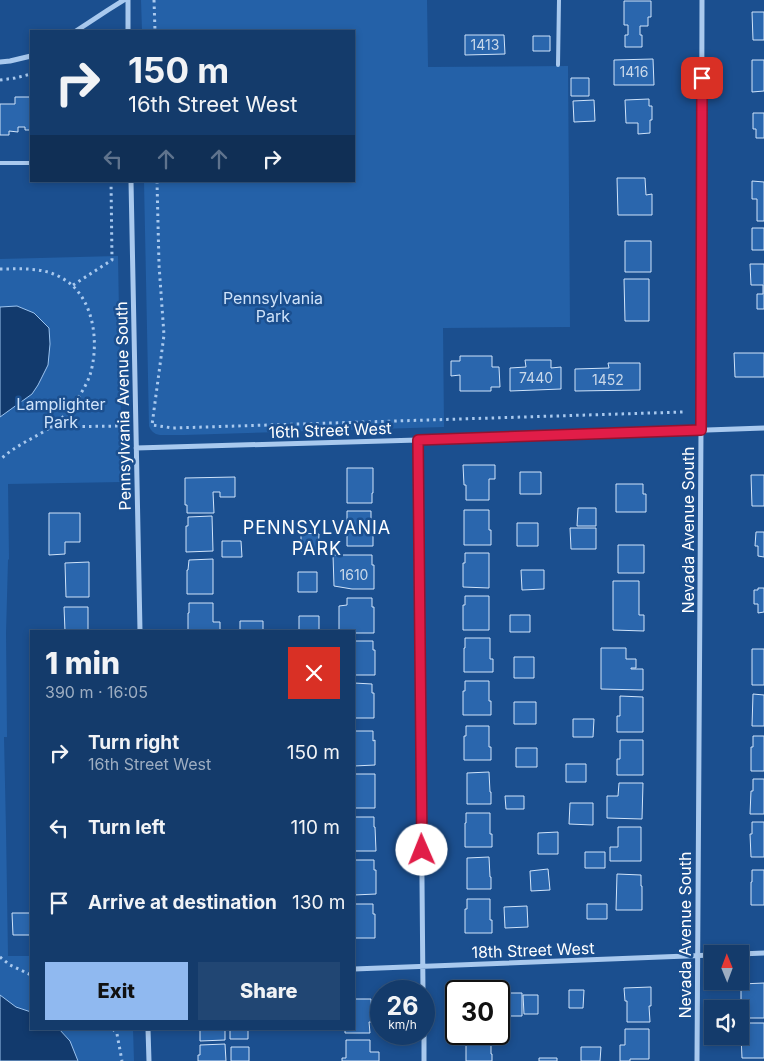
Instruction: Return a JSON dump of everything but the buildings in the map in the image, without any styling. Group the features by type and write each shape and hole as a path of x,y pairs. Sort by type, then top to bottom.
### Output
{"street":[{"path":"78,30 126,0 128,30"},
{"name":"Nevada Avenue South","path":"697,1061 702,0"},
{"path":"0,62 10,62 30,56"},
{"name":"Pennsylvania Avenue South","path":"131,182 140,630"},
{"name":"16th Street West","path":"136,448 764,428"},
{"path":"418,440 423,980"},
{"path":"749,954 764,953"},
{"name":"18th Street West","path":"355,969 704,956"},
{"path":"148,1030 149,1061"},
{"path":"424,1045 424,1061"}],"lane":[{"path":"558,65 559,0"},
{"path":"0,163 30,163"}],"path":[{"path":"154,0 155,30"},
{"path":"0,80 30,74"},
{"path":"72,285 112,260 111,182"},
{"path":"158,182 159,265 164,335 152,425 173,428 683,412"},
{"path":"0,269 25,268 60,276 72,285 83,298 88,308 94,337 94,362 83,392 63,417 9,451 0,460"},
{"path":"49,427 121,426"},
{"path":"0,957 10,965 30,975"},
{"path":"114,1030 117,1034 122,1061"}],"green space":[{"name":"Pennsylvania Park","path":"141,0 427,0 428,67 568,66 570,327 443,328 444,427 184,435 160,435 153,432 149,426 144,182 355,182 355,30 142,30"},
{"name":"Lamplighter Park","path":"118,256 122,482 8,484 7,737 4,737 8,956 30,956 30,1030 133,1030 134,1061 0,1061 0,259"}],"shaded area":[{"path":"17,306 34,313 49,328 48,365 32,394 0,417 0,307"},
{"path":"0,995 16,1007 30,1012 30,1030 60,1030 70,1041 78,1061 0,1061"}],"district":[{"name":"PENNSYLVANIA PARK","path":"317,538"}],"route":[{"path":"422,850 418,440 701,430 702,78"}]}
